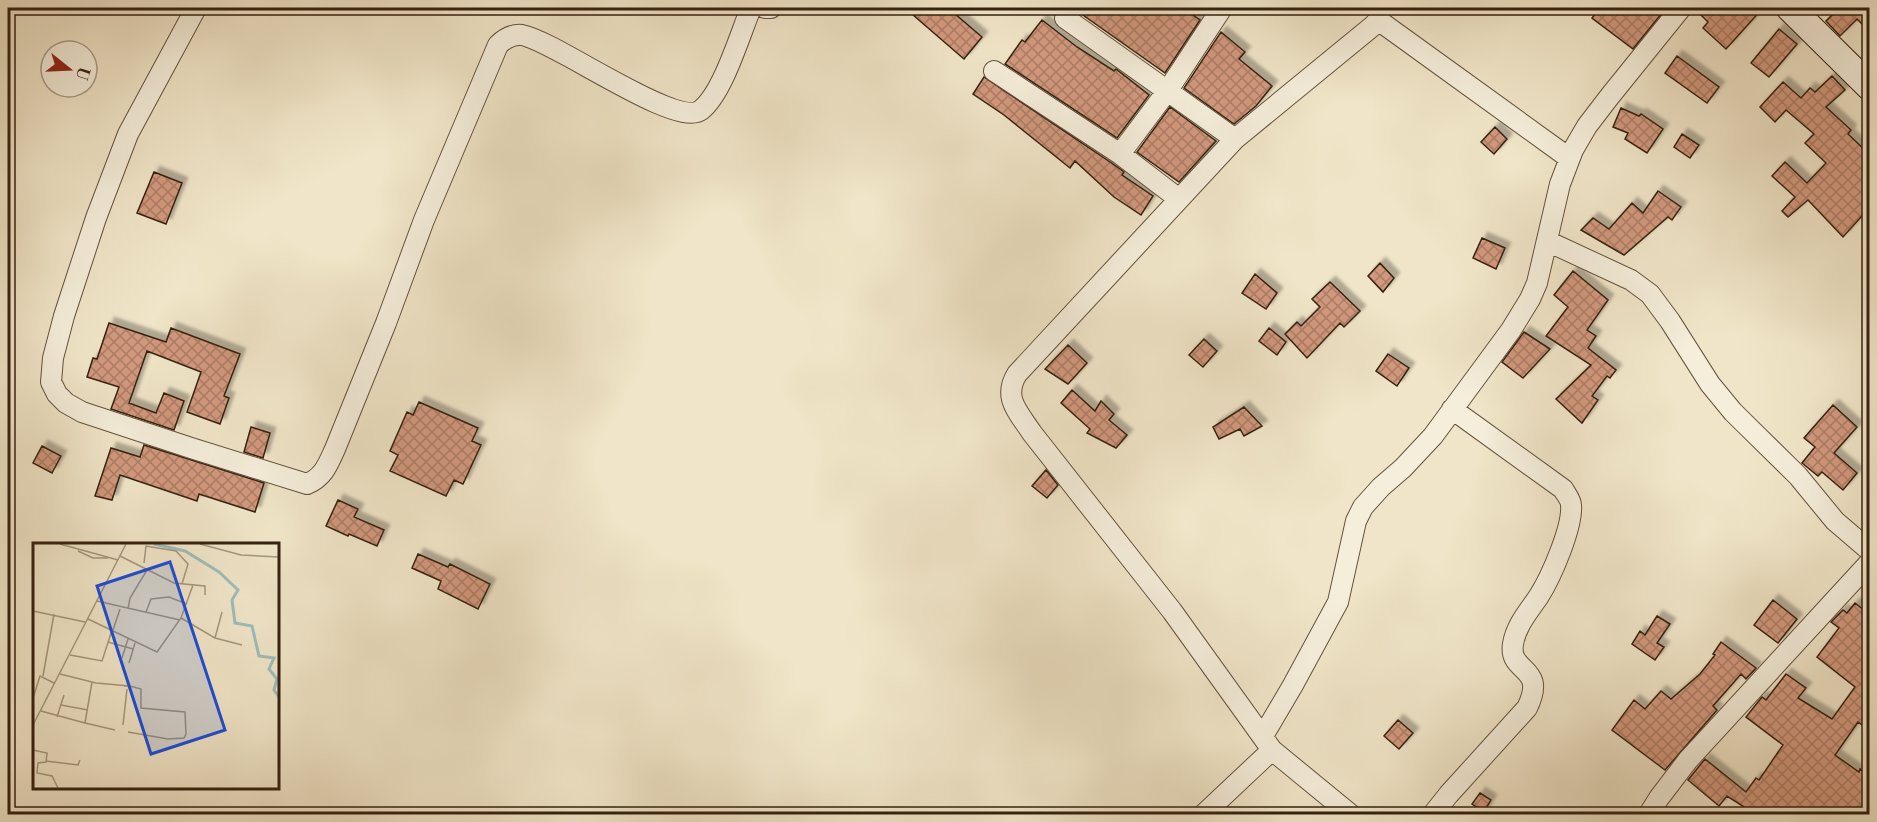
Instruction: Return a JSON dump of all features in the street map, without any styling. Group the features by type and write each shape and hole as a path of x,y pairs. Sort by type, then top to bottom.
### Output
{"main road":[{"path":"1790,8 1869,87"}],"street":[{"path":"196,8 128,134 96,218 64,316 53,358 51,382 57,394 66,403 82,412 308,483 320,477 335,449 386,323 424,220 498,45 512,35 523,35 568,56 627,90 681,111 693,113 700,111 712,98 722,80 751,8"},
{"path":"765,8 771,8"},
{"path":"1204,814 1267,743 1293,685 1338,602 1356,521 1364,507 1381,487 1420,451 1511,330 1530,299 1537,283 1560,184 1569,158 1587,126 1681,8"},
{"path":"1120,154 1168,90 1214,10"},
{"path":"1350,814 1267,743 1165,603 1032,433 1014,406 1010,396 1011,384 1017,374 1235,139 1380,14 1569,158"},
{"path":"1065,18 1235,139"},
{"path":"994,71 1120,154 1179,199"},
{"path":"1547,241 1631,280 1650,294 1710,384 1733,412 1798,476 1834,520 1869,551"},
{"path":"1433,814 1527,708 1533,695 1535,684 1531,675 1515,660 1512,651 1514,640 1521,623 1541,594 1553,569 1569,521 1572,504 1563,489 1452,409"},
{"path":"1649,814 1689,760 1869,562"}],"building":[{"path":"919,8 948,8 982,37 964,59 913,15"},
{"path":"1073,8 1183,8 1200,20 1165,73"},
{"path":"1600,8 1666,8 1633,49 1592,18"},
{"path":"1694,8 1763,8 1726,49 1703,28 1708,22"},
{"path":"1839,8 1869,8 1869,31 1857,19 1840,36 1826,21"},
{"path":"1042,20 1077,47 1114,71 1116,69 1149,95 1117,138 1005,64 1022,40 1025,42"},
{"path":"1779,29 1797,44 1769,77 1751,63"},
{"path":"1221,32 1245,52 1239,59 1272,86 1256,106 1234,124 1184,88"},
{"path":"1677,56 1719,87 1707,103 1665,73"},
{"path":"1832,76 1845,90 1826,107 1851,130 1848,134 1869,154 1869,208 1843,237 1808,200 1788,217 1782,211 1795,197 1772,176 1785,162 1807,183 1826,163 1805,143 1814,134 1786,110 1775,122 1760,107 1783,82 1801,98 1810,88 1815,92"},
{"path":"984,77 1113,164 1124,172 1122,175 1153,196 1141,215 1114,197 1075,161 1070,168 1004,115 973,94"},
{"path":"1170,107 1216,141 1179,182 1137,152"},
{"path":"1621,108 1639,116 1641,114 1663,129 1647,153 1625,139 1628,133 1613,127"},
{"path":"1495,127 1507,139 1494,154 1481,142"},
{"path":"1682,134 1699,145 1690,158 1674,147"},
{"path":"154,172 182,183 166,224 137,213"},
{"path":"1658,191 1681,207 1672,220 1668,217 1624,255 1581,230 1593,218 1609,229 1632,203 1643,213"},
{"path":"1482,238 1505,248 1496,269 1473,258"},
{"path":"1380,263 1394,278 1383,292 1368,276"},
{"path":"1573,271 1608,300 1587,330 1596,336 1588,348 1616,370 1610,378 1607,376 1592,396 1598,400 1582,423 1556,399 1591,365 1546,336 1568,307 1554,295"},
{"path":"1255,274 1277,293 1266,309 1242,293"},
{"path":"1330,282 1360,311 1344,327 1340,323 1307,358 1285,334 1297,322 1301,326 1320,307 1312,299"},
{"path":"109,323 166,342 171,328 240,354 224,396 229,398 220,424 187,412 201,372 147,351 129,403 156,413 164,393 184,401 174,430 111,409 119,387 87,377 93,358 97,359"},
{"path":"1269,328 1286,342 1277,355 1259,341"},
{"path":"1524,332 1550,349 1523,378 1502,362"},
{"path":"1204,339 1217,351 1203,367 1189,355"},
{"path":"1068,345 1087,363 1068,384 1045,369"},
{"path":"1388,354 1409,368 1397,386 1376,371"},
{"path":"1072,390 1095,411 1101,401 1114,414 1109,420 1127,435 1116,448 1087,433 1090,429 1061,403"},
{"path":"419,402 478,428 472,441 481,445 463,484 454,480 446,496 390,471 398,455 390,451 407,412 413,415"},
{"path":"1833,405 1857,427 1834,453 1857,473 1843,490 1822,472 1818,476 1802,463 1815,447 1804,438"},
{"path":"1244,407 1262,426 1244,436 1240,429 1219,439 1213,427"},
{"path":"251,427 270,433 263,458 244,452"},
{"path":"144,445 264,483 255,512 199,494 197,501 120,475 112,500 95,496 111,448 140,457"},
{"path":"42,446 61,456 52,473 33,463"},
{"path":"1046,470 1058,485 1047,498 1032,486"},
{"path":"338,500 358,509 354,517 384,530 377,546 326,526"},
{"path":"418,554 448,567 450,564 490,584 478,609 438,589 441,581 412,568"},
{"path":"1773,600 1797,619 1778,643 1754,625"},
{"path":"1855,603 1869,614 1869,730 1858,722 1835,755 1859,772 1860,769 1869,775 1869,796 1857,814 1755,814 1727,796 1719,806 1688,780 1705,759 1746,792 1756,778 1759,780 1783,745 1746,717 1762,697 1766,700 1786,674 1806,688 1798,698 1832,719 1855,687 1817,657 1839,628 1831,622 1843,610 1847,613"},
{"path":"1657,616 1670,624 1657,643 1664,647 1655,660 1632,644 1640,631 1645,635"},
{"path":"1721,642 1756,668 1746,679 1741,674 1713,706 1717,710 1665,770 1612,730 1634,700 1645,709 1661,691 1671,699 1700,674 1715,655 1713,654"},
{"path":"1398,720 1413,733 1399,749 1384,736"},
{"path":"1480,793 1491,800 1484,812 1472,804"}]}
